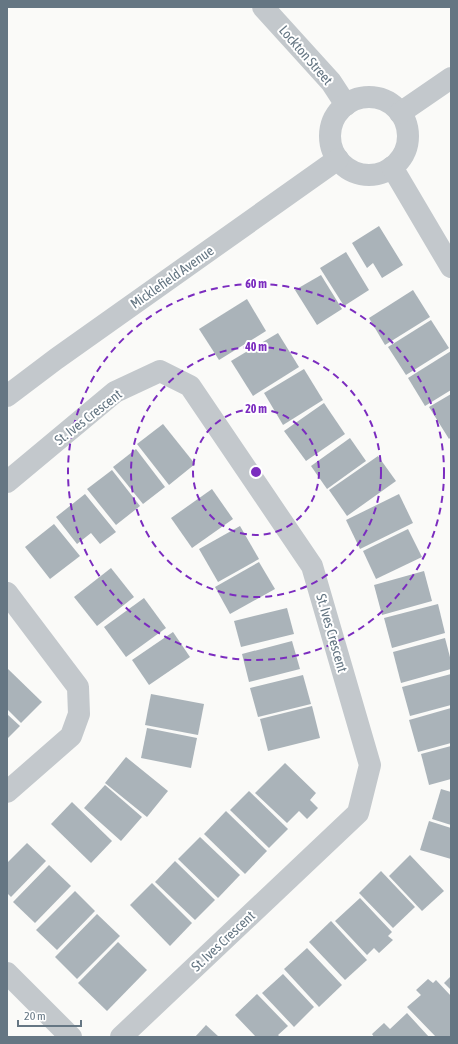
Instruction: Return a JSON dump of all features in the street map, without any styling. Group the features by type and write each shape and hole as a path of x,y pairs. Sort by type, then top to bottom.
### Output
{"street":[{"name":"Lockton Street","path":"263,7 331,82 346,105"},
{"path":"400,114 451,78"},
{"path":"361,98 378,98 388,102 400,114 407,128 408,139 403,155 392,167 382,173 371,175 360,174 350,170 338,159 331,143 330,132 338,112 346,105 361,98"},
{"name":"Micklefield Avenue","path":"7,396 56,359 338,159"},
{"path":"392,167 451,267"},
{"name":"St. Ives Crescent","path":"7,482 115,392 160,371 190,386 312,566 370,765 358,813 121,1037"},
{"path":"7,593 78,688 79,714 71,736 7,792"},
{"path":"7,973 71,1037"}],"building":[{"path":"379,226 403,265 382,278 373,263 367,268 352,243"},
{"path":"346,252 369,290 344,306 320,268"},
{"path":"321,275 342,309 317,325 295,290"},
{"path":"413,290 430,317 385,345 369,318"},
{"path":"247,299 266,331 219,360 199,329"},
{"path":"431,320 449,348 406,375 388,347"},
{"path":"278,333 299,367 253,396 231,361"},
{"path":"451,351 451,390 425,406 408,378"},
{"path":"304,369 323,400 283,425 264,393"},
{"path":"451,394 451,437 449,439 429,407"},
{"path":"324,403 345,434 306,461 284,431"},
{"path":"163,424 195,464 169,485 137,444"},
{"path":"350,438 366,461 327,489 311,466"},
{"path":"136,449 165,487 143,504 113,467"},
{"path":"378,456 396,481 347,516 329,490"},
{"path":"112,470 140,506 116,525 87,489"},
{"path":"212,489 233,519 192,548 171,518"},
{"path":"85,494 116,532 100,544 91,533 77,544 56,517"},
{"path":"399,494 413,523 360,549 346,520"},
{"path":"54,524 80,556 50,579 25,547"},
{"path":"240,526 259,559 218,582 199,549"},
{"path":"408,529 422,557 376,579 363,551"},
{"path":"259,562 275,589 230,614 215,587"},
{"path":"111,568 134,597 97,626 74,597"},
{"path":"424,571 432,601 382,615 374,585"},
{"path":"144,598 166,628 126,657 104,627"},
{"path":"438,604 445,633 392,648 384,618"},
{"path":"287,608 294,634 241,647 234,621"},
{"path":"173,632 190,657 149,685 132,660"},
{"path":"445,638 451,661 451,669 401,683 393,652"},
{"path":"292,641 300,669 249,682 242,654"},
{"path":"7,668 42,702 21,723 7,709"},
{"path":"451,674 451,705 410,716 402,687"},
{"path":"303,675 311,704 258,717 250,688"},
{"path":"151,694 204,704 198,735 145,725"},
{"path":"312,706 320,738 268,751 260,719"},
{"path":"451,708 451,743 418,752 409,720"},
{"path":"7,714 20,726 7,739"},
{"path":"147,728 197,738 191,768 141,758"},
{"path":"451,746 451,779 429,785 421,754"},
{"path":"126,757 168,791 147,817 105,783"},
{"path":"285,763 316,793 310,800 318,808 307,819 299,811 287,823 255,793"},
{"path":"105,785 142,817 121,841 84,808"},
{"path":"441,789 451,792 451,825 432,819"},
{"path":"249,791 288,829 269,848 230,810"},
{"path":"72,802 112,841 91,863 51,824"},
{"path":"226,811 267,851 245,874 204,834"},
{"path":"429,821 451,828 451,859 420,850"},
{"path":"200,837 240,875 218,898 178,859"},
{"path":"27,843 46,861 11,897 7,893 7,863"},
{"path":"410,855 444,891 422,911 389,876"},
{"path":"175,861 215,900 195,920 155,882"},
{"path":"49,865 71,886 35,923 13,902"},
{"path":"381,871 415,907 393,928 359,893"},
{"path":"152,883 192,923 170,946 130,905"},
{"path":"75,891 95,911 57,950 36,930"},
{"path":"360,898 392,932 388,936 393,940 379,953 374,948 367,955 335,921"},
{"path":"97,914 120,936 77,979 55,957"},
{"path":"331,921 367,960 345,980 309,942"},
{"path":"118,942 147,970 107,1011 78,983"},
{"path":"307,948 342,985 319,1007 284,969"},
{"path":"283,974 314,1007 294,1027 262,993"},
{"path":"451,976 451,990 444,983"},
{"path":"428,979 433,983 436,980 451,996 451,1037 436,1037 407,1007 421,995 416,990"},
{"path":"257,994 288,1026 278,1035 280,1037 256,1037 235,1015"},
{"path":"407,1013 429,1037 374,1037 372,1034 384,1023 390,1029"},
{"path":"206,1025 219,1037 195,1037"}]}
